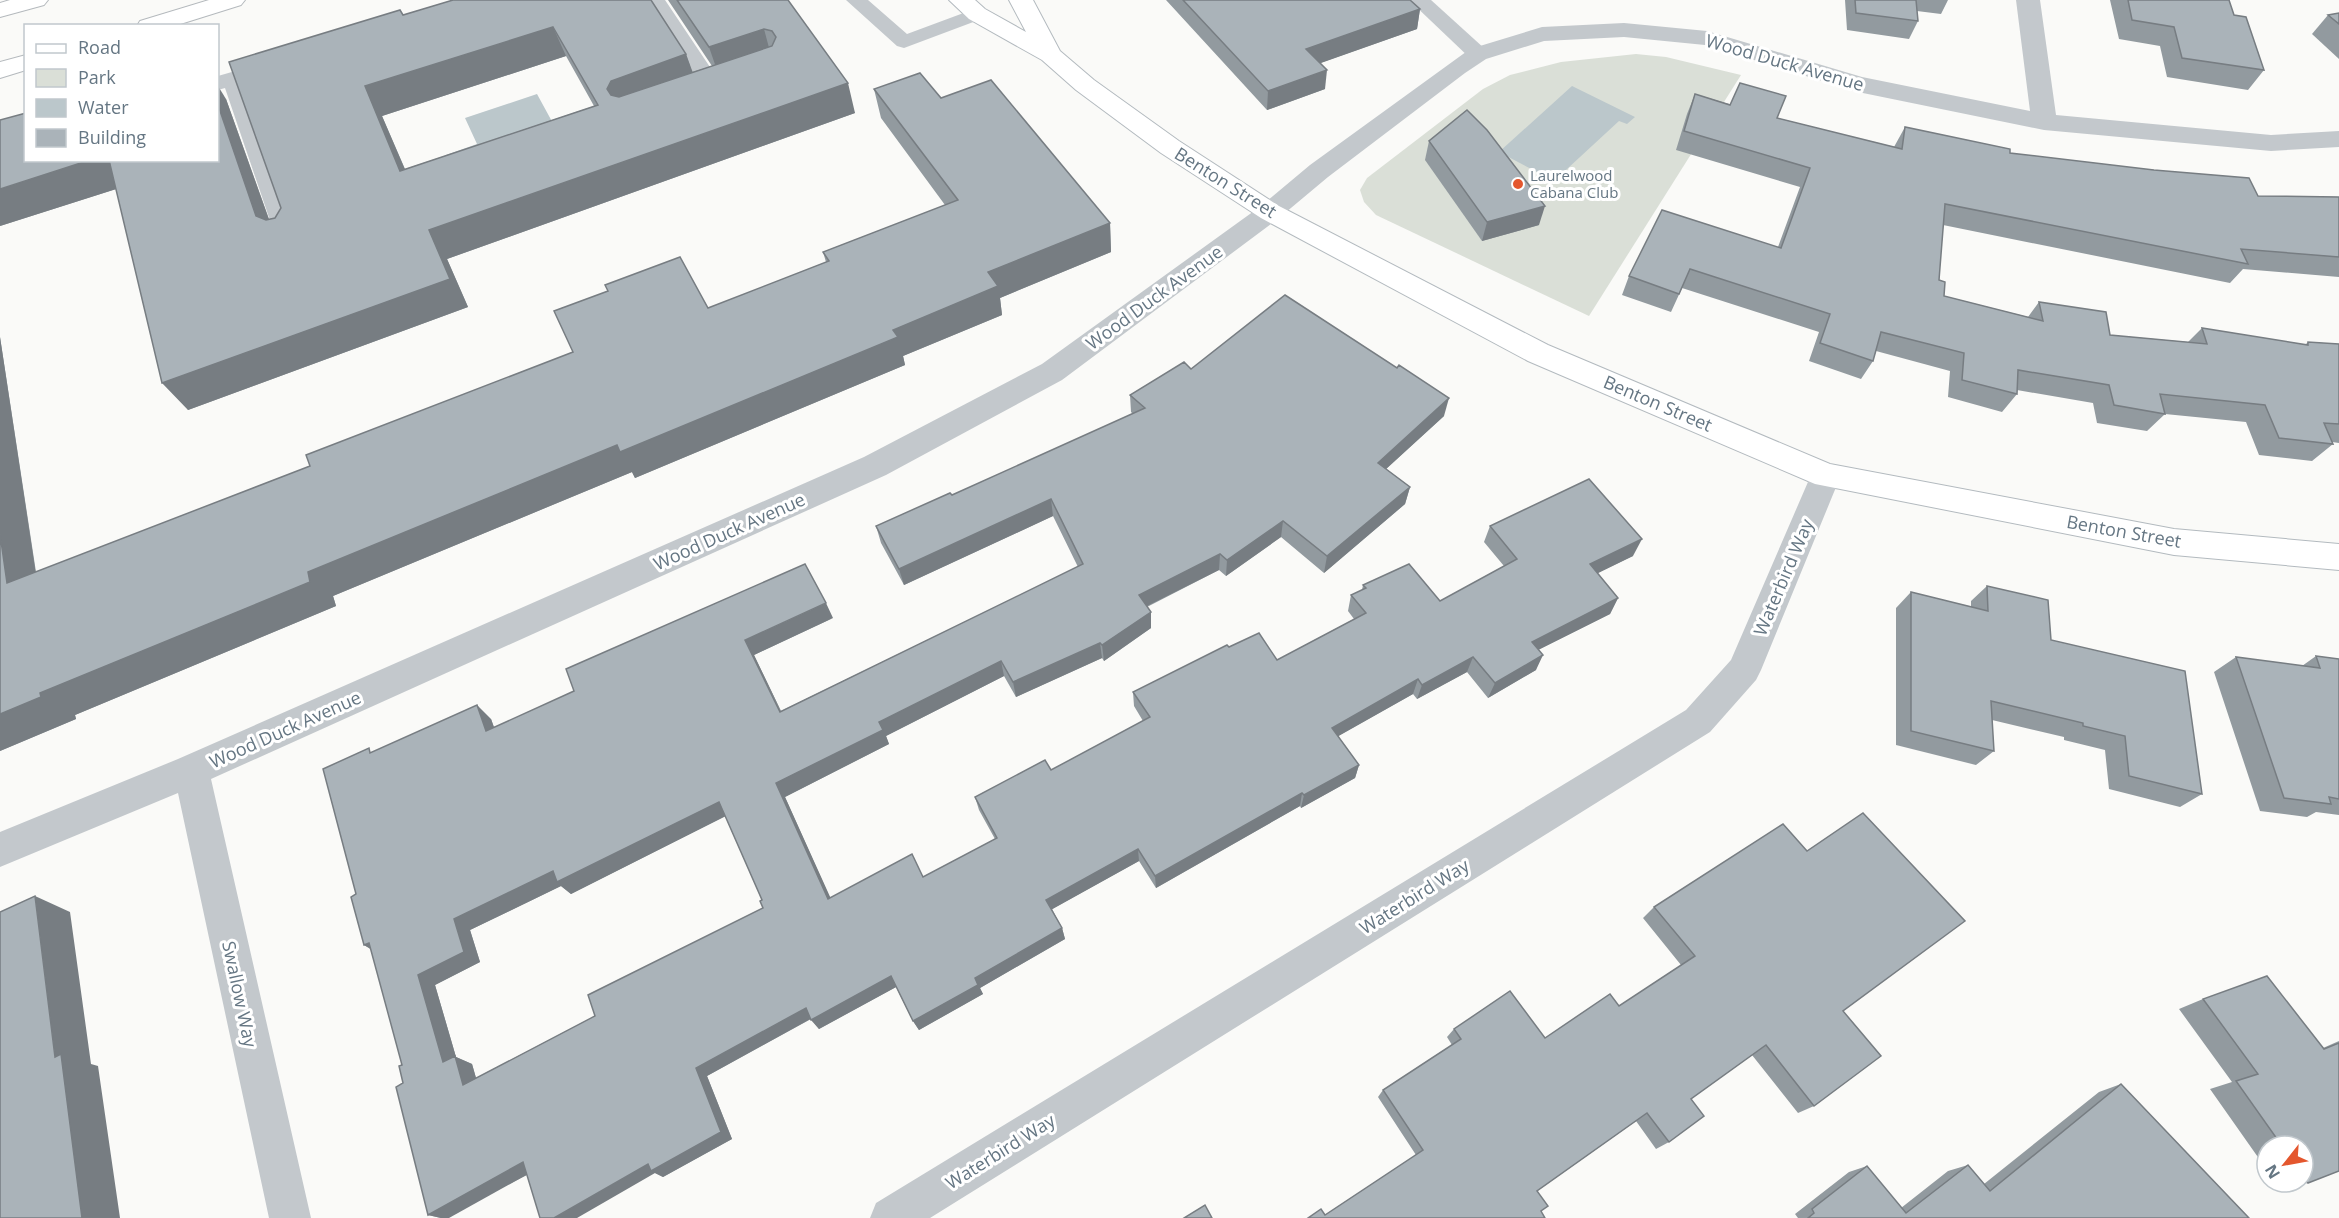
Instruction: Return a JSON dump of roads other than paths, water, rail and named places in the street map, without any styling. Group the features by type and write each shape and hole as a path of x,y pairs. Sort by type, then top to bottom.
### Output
{"main road":[{"name":"Benton Street","path":"1021,0 1050,55"},
{"path":"155,24 231,1"},
{"name":"Benton Street","path":"969,7 1050,55 1085,85 1170,147 1270,212 1538,353 1826,475 2174,542 2339,556"},
{"path":"0,70 24,63"}],"street":[{"path":"2028,0 2044,122"},
{"name":"Wood Duck Avenue","path":"0,850 191,771 875,466 1052,372 1270,212 1319,171 1456,68 1478,54 1542,34 1624,30 1707,39 1858,84 2044,122 2271,143 2339,139"},
{"name":"Waterbird Way","path":"891,1218 1698,721 1744,670 1826,475"},
{"name":"Swallow Way","path":"191,771 290,1218"}],"lane":[{"path":"655,0 713,88"},
{"path":"856,0 904,42 969,7"},
{"path":"1419,0 1478,54"},
{"path":"287,63 225,81 288,238"},
{"path":"682,99 733,81"}],"water":[{"path":"1572,86 1635,117 1627,124 1619,121 1554,181 1499,152"},
{"path":"537,94 555,127 454,172 446,155 477,144 465,118"}],"place":[{"name":"Laurelwood Cabana Club","path":"1518,184"}]}
